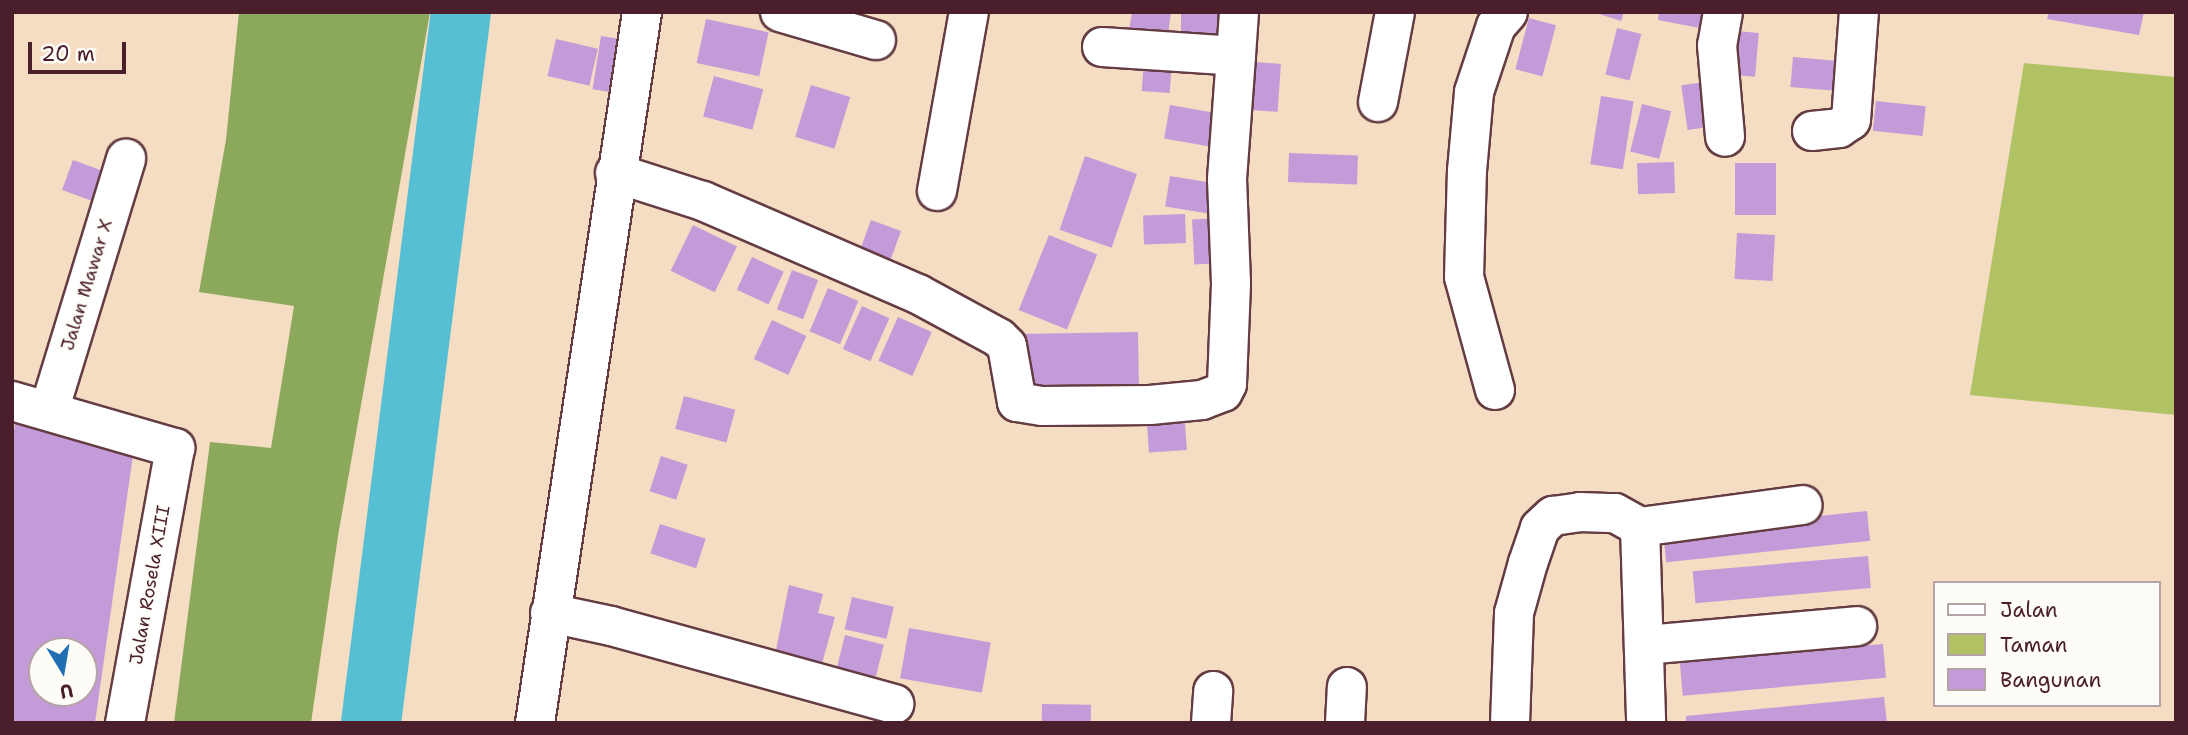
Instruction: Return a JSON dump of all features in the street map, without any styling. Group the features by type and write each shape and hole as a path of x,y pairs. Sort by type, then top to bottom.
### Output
{"street":[{"path":"535,723 584,402 615,173 642,12"},
{"path":"780,12 876,40"},
{"path":"937,191 969,12"},
{"path":"615,173 686,196 918,294 999,338 1007,346 1017,402 1042,406 1150,405 1213,398 1223,392 1227,384 1231,283 1227,179 1239,12"},
{"path":"1378,102 1395,12"},
{"path":"1495,390 1464,277 1467,185 1474,92 1496,26 1508,12"},
{"path":"1723,12 1717,45 1725,137"},
{"path":"1812,131 1839,128 1851,120 1859,12"},
{"path":"1102,47 1236,56"},
{"name":"Jalan Mawar X","path":"49,411 125,159"},
{"path":"12,401 49,411"},
{"name":"Jalan Rosela XIII","path":"49,411 175,448 125,723"},
{"path":"1510,723 1514,613 1540,528 1553,516 1580,512 1615,513 1640,527 1803,505"},
{"path":"1640,527 1646,645 1646,723"},
{"path":"550,613 600,624 869,707"},
{"path":"1646,645 1857,626"}],"green space":[{"path":"239,12 430,12 338,536 311,723 174,723 210,442 271,448 294,306 199,292 226,140"},
{"path":"2024,63 2176,77 2176,415 1970,395"}],"building":[{"path":"1132,12 1171,12 1167,43 1128,37"},
{"path":"1181,12 1224,12 1224,40 1181,40"},
{"path":"1593,12 1624,12 1621,21"},
{"path":"1659,12 1714,12 1710,30 1658,20"},
{"path":"2049,12 2144,12 2139,35 2047,19"},
{"path":"1529,18 1556,25 1542,76 1515,69"},
{"path":"706,19 769,32 759,76 697,63"},
{"path":"1617,28 1641,34 1630,81 1605,75"},
{"path":"1725,30 1759,33 1755,77 1721,74"},
{"path":"601,36 634,41 625,94 593,89"},
{"path":"556,39 598,49 589,86 547,76"},
{"path":"1793,57 1838,61 1835,91 1790,87"},
{"path":"1144,59 1172,61 1170,93 1142,91"},
{"path":"1254,62 1281,64 1278,112 1251,110"},
{"path":"714,76 763,89 752,130 703,117"},
{"path":"1712,81 1718,126 1688,130 1681,85"},
{"path":"811,85 850,97 834,149 795,137"},
{"path":"1601,96 1634,101 1623,169 1590,164"},
{"path":"1876,101 1926,106 1923,136 1873,131"},
{"path":"1642,104 1671,111 1659,159 1630,152"},
{"path":"1170,105 1224,115 1218,148 1164,138"},
{"path":"1289,153 1358,155 1357,184 1288,182"},
{"path":"1085,156 1137,174 1112,248 1060,230"},
{"path":"73,160 104,171 93,201 62,190"},
{"path":"1674,162 1675,193 1638,194 1637,163"},
{"path":"1735,163 1776,163 1776,215 1735,215"},
{"path":"1170,176 1213,183 1209,214 1165,207"},
{"path":"1185,214 1186,243 1144,244 1143,215"},
{"path":"1222,218 1224,263 1194,265 1192,220"},
{"path":"871,220 901,231 885,274 855,263"},
{"path":"693,225 737,246 715,292 671,271"},
{"path":"1737,233 1775,235 1773,281 1735,279"},
{"path":"1049,235 1097,254 1067,330 1019,310"},
{"path":"752,257 784,272 769,304 737,290"},
{"path":"792,270 818,280 803,319 777,309"},
{"path":"828,288 858,301 840,344 810,331"},
{"path":"862,306 889,318 870,361 843,349"},
{"path":"898,317 932,332 912,376 878,361"},
{"path":"772,320 806,336 788,375 754,359"},
{"path":"1138,332 1139,384 1018,386 1017,334"},
{"path":"684,396 735,410 726,443 675,429"},
{"path":"1184,409 1187,450 1149,453 1146,412"},
{"path":"15,424 135,441 98,702 98,637 28,637 28,707 97,707 95,723 12,723 12,445"},
{"path":"661,456 688,465 676,500 650,491"},
{"path":"1867,511 1870,541 1666,562 1663,532"},
{"path":"660,524 706,539 696,568 650,553"},
{"path":"1868,556 1871,588 1695,603 1693,571"},
{"path":"789,585 823,594 818,613 835,617 821,667 775,655"},
{"path":"852,597 894,607 886,639 845,629"},
{"path":"909,628 991,642 982,693 900,678"},
{"path":"845,635 884,645 876,677 837,667"},
{"path":"1883,644 1886,678 1683,696 1680,662"},
{"path":"1884,697 1887,723 1686,723 1686,716"},
{"path":"1042,704 1091,705 1091,723 1042,723"}],"waterway":[{"path":"371,723 461,12"}]}
